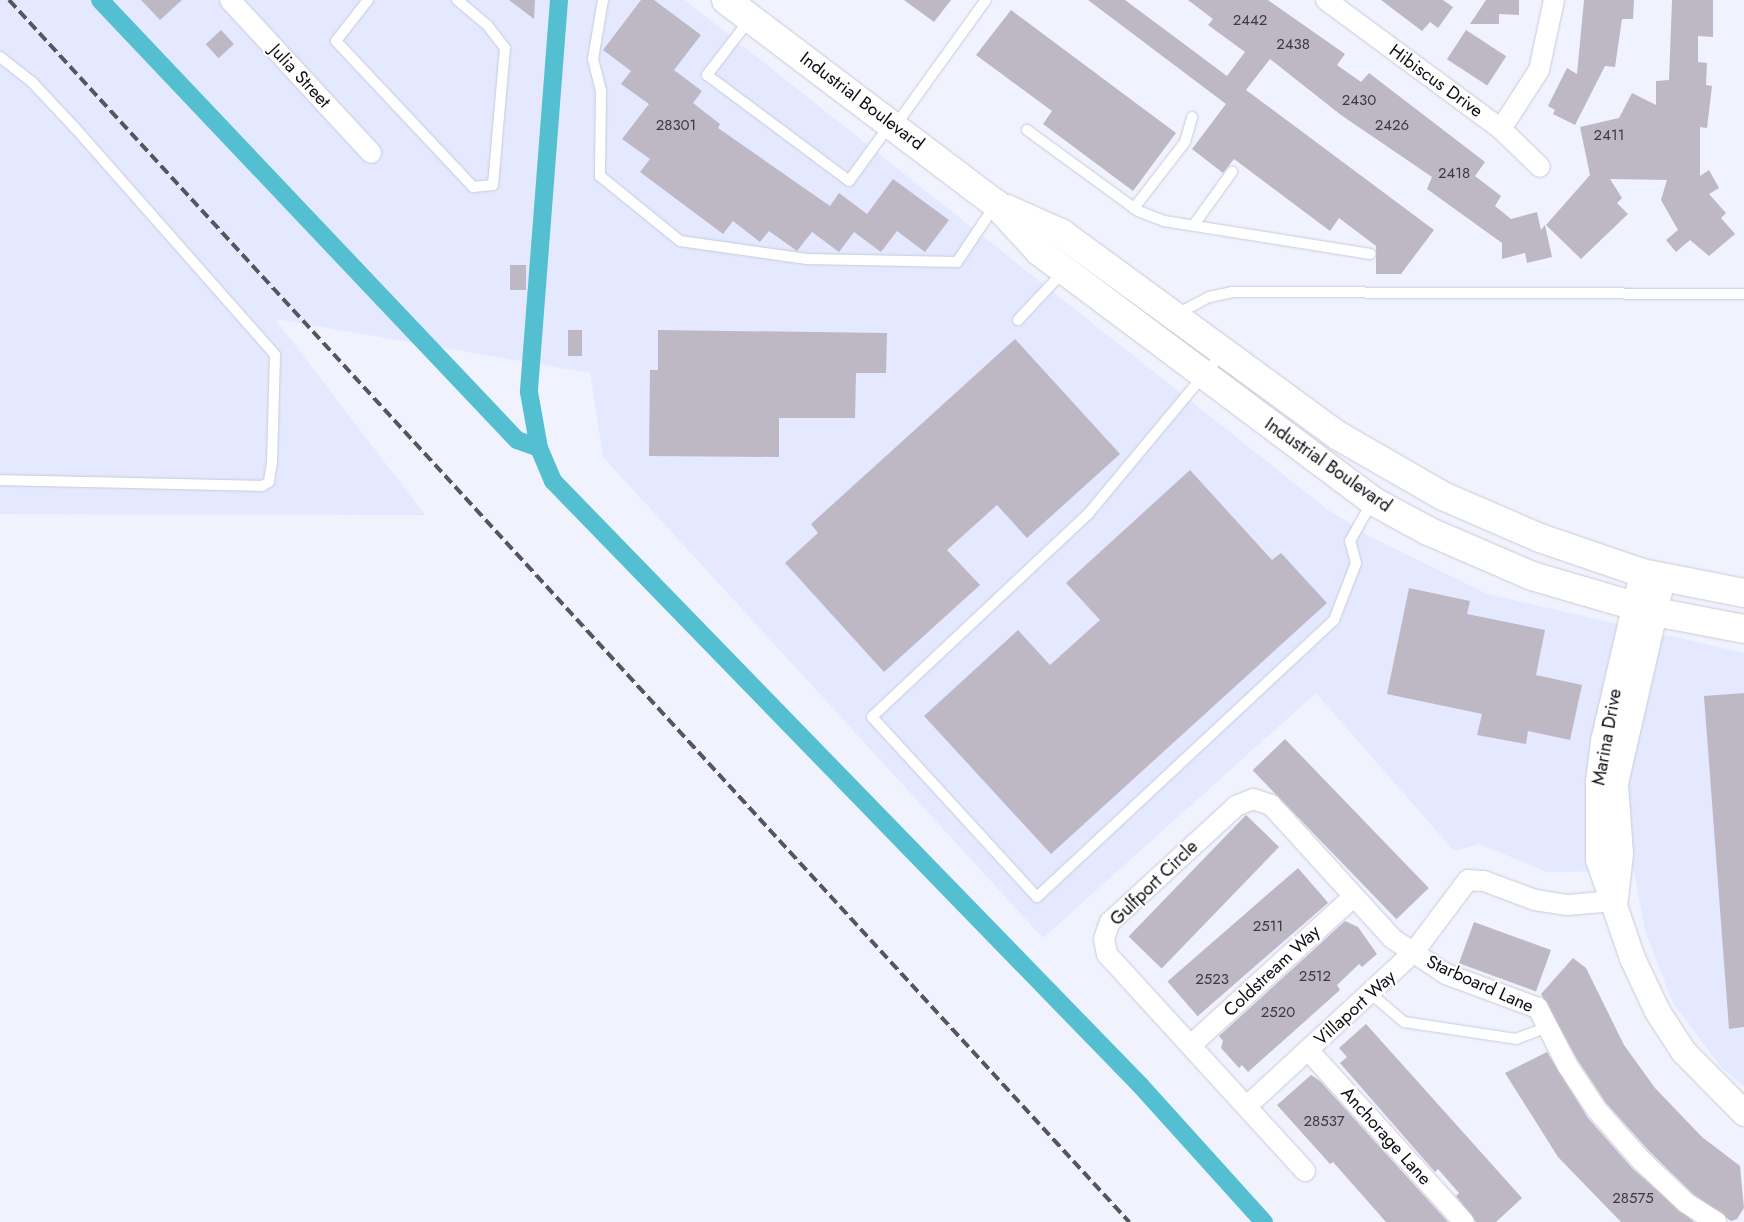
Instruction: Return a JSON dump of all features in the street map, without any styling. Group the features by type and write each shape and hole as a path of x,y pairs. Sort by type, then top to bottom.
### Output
{"main road":[{"name":"Industrial Boulevard","path":"726,0 893,124 996,204 1040,252 1373,501 1505,566 1645,609 1744,629"},
{"name":"Industrial Boulevard","path":"996,204 1061,233 1338,435 1443,496 1540,538 1652,575 1744,593"}],"street":[{"name":"Julia Street","path":"230,0 371,153"},
{"name":"Hibiscus Drive","path":"1326,0 1501,129 1540,167"},
{"path":"1501,129 1539,70 1554,0"},
{"name":"Marina Drive","path":"1652,575 1615,783 1620,853 1614,901 1632,958 1657,1011 1683,1051 1744,1113"},
{"name":"Gulfport Circle","path":"1305,1171 1107,954 1104,939 1116,916 1236,806 1253,799 1271,805 1353,897 1413,953"},
{"name":"Villaport Way","path":"1247,1106 1413,953 1456,893 1472,879 1536,900 1568,904 1614,901"},
{"name":"Coldstream Way","path":"1191,1045 1353,897"},
{"name":"Starboard Lane","path":"1413,953 1446,974 1538,1008 1597,1110 1641,1160 1686,1202 1716,1222"},
{"name":"Anchorage Lane","path":"1308,1050 1464,1222"}],"lane":[{"path":"368,0 336,41 473,186 493,185 505,48 487,25 456,0"},
{"path":"604,0 593,58 601,90 600,176 680,241 807,259 957,262 996,204"},
{"path":"751,18 707,75 849,181 986,0"},
{"path":"0,57 69,122 275,355 272,462 269,482 262,486 0,480"},
{"path":"1134,208 1185,142 1192,117"},
{"path":"1027,130 1134,208 1192,226 1370,254"},
{"path":"1192,226 1232,172"},
{"path":"1018,320 1065,270"},
{"path":"1174,316 1209,297 1232,292 1744,294"},
{"path":"1224,352 1203,374 1088,514 872,717 1037,898 1334,620 1356,563 1350,541 1373,501"},
{"path":"1370,993 1404,1022 1516,1038 1548,1027"}],"shaded area":[{"path":"0,0 685,0 1328,510 1373,538 1487,594 1744,653 1744,1087 1721,1067 1673,1003 1645,931 1634,871 1547,872 1479,844 1454,851 1316,693 1043,938 603,457 590,373 275,319 425,515 0,514"}],"building":[{"path":"141,0 182,0 160,20"},
{"path":"509,0 535,0 534,19"},
{"path":"641,0 654,0 701,35 674,70 702,91 693,103 720,124 718,128 830,206 839,193 867,214 893,179 949,220 925,252 897,231 881,252 854,232 839,252 812,232 797,251 769,231 760,242 733,221 723,234 640,172 650,159 622,139 649,104 621,84 631,71 603,50"},
{"path":"904,0 951,0 934,22"},
{"path":"1088,0 1125,0 1227,76 1245,52 1208,25 1213,19 1188,0 1268,0 1345,54 1337,65 1361,82 1369,73 1485,162 1475,176 1501,196 1495,206 1511,219 1537,212 1541,230 1545,225 1552,257 1527,263 1525,253 1502,259 1502,243 1427,189 1432,177 1341,115 1270,59 1246,90 1434,230 1401,274 1376,274 1376,246 1339,218 1330,231 1234,159 1223,173 1192,149 1226,104"},
{"path":"1381,0 1443,0 1453,7 1438,28 1430,22 1422,31"},
{"path":"1486,0 1519,0 1519,15 1499,14 1499,24 1470,24"},
{"path":"1584,0 1634,0 1633,19 1622,19 1615,67 1605,66 1575,125 1553,114 1555,110 1548,106 1567,68 1577,74"},
{"path":"1672,0 1713,0 1713,37 1698,36 1698,62 1707,63 1706,85 1712,86 1707,128 1700,127 1700,176 1709,170 1719,188 1709,194 1726,213 1721,218 1735,234 1709,256 1690,240 1676,252 1666,240 1678,230 1661,200 1667,180 1610,179 1622,198 1617,203 1628,214 1581,259 1546,225 1590,175 1580,127 1619,118 1632,93 1656,105 1656,81 1669,80"},
{"path":"1011,10 1176,133 1133,191 1043,124 1052,111 976,55"},
{"path":"221,30 234,44 219,58 206,44"},
{"path":"1466,30 1506,56 1487,85 1447,59"},
{"path":"510,265 526,265 526,290 510,290"},
{"path":"568,330 582,330 582,356 568,356"},
{"path":"658,330 887,333 886,373 856,373 855,418 779,418 779,457 649,456 650,370 658,370"},
{"path":"1015,339 1120,454 1027,538 997,505 947,550 980,585 884,672 785,563 818,533 811,524"},
{"path":"1190,470 1272,560 1281,553 1327,603 1051,854 924,716 1018,630 1050,665 1100,620 1066,583"},
{"path":"1409,588 1470,601 1467,614 1545,630 1536,675 1582,685 1570,740 1528,731 1526,744 1477,735 1482,714 1387,694"},
{"path":"1744,693 1744,1027 1729,1029 1704,696"},
{"path":"1285,739 1429,888 1396,919 1253,770"},
{"path":"1246,815 1279,847 1162,969 1129,937"},
{"path":"1298,868 1328,903 1198,1016 1167,981"},
{"path":"1345,921 1358,927 1377,954 1362,967 1359,964 1337,985 1340,990 1248,1072 1242,1065 1239,1068 1221,1048 1223,1041 1219,1036"},
{"path":"1474,922 1551,950 1536,991 1459,963"},
{"path":"1573,958 1586,968 1624,1045 1655,1088 1702,1137 1740,1166 1744,1208 1737,1219 1731,1221 1693,1194 1650,1152 1606,1103 1577,1059 1541,994"},
{"path":"1366,1024 1522,1198 1496,1222 1476,1222 1456,1196 1459,1193 1438,1169 1435,1172 1340,1063 1347,1057 1339,1048"},
{"path":"1547,1052 1588,1118 1633,1169 1694,1222 1621,1222 1558,1157 1505,1073"},
{"path":"1311,1075 1320,1081 1448,1222 1386,1222 1333,1162 1330,1164 1277,1105"}],"waterway":[{"path":"100,0 517,440 539,448"},
{"path":"559,0 529,392 539,448 553,481 1140,1085 1264,1222"}],"railway":[{"path":"9,0 1129,1222"}]}
